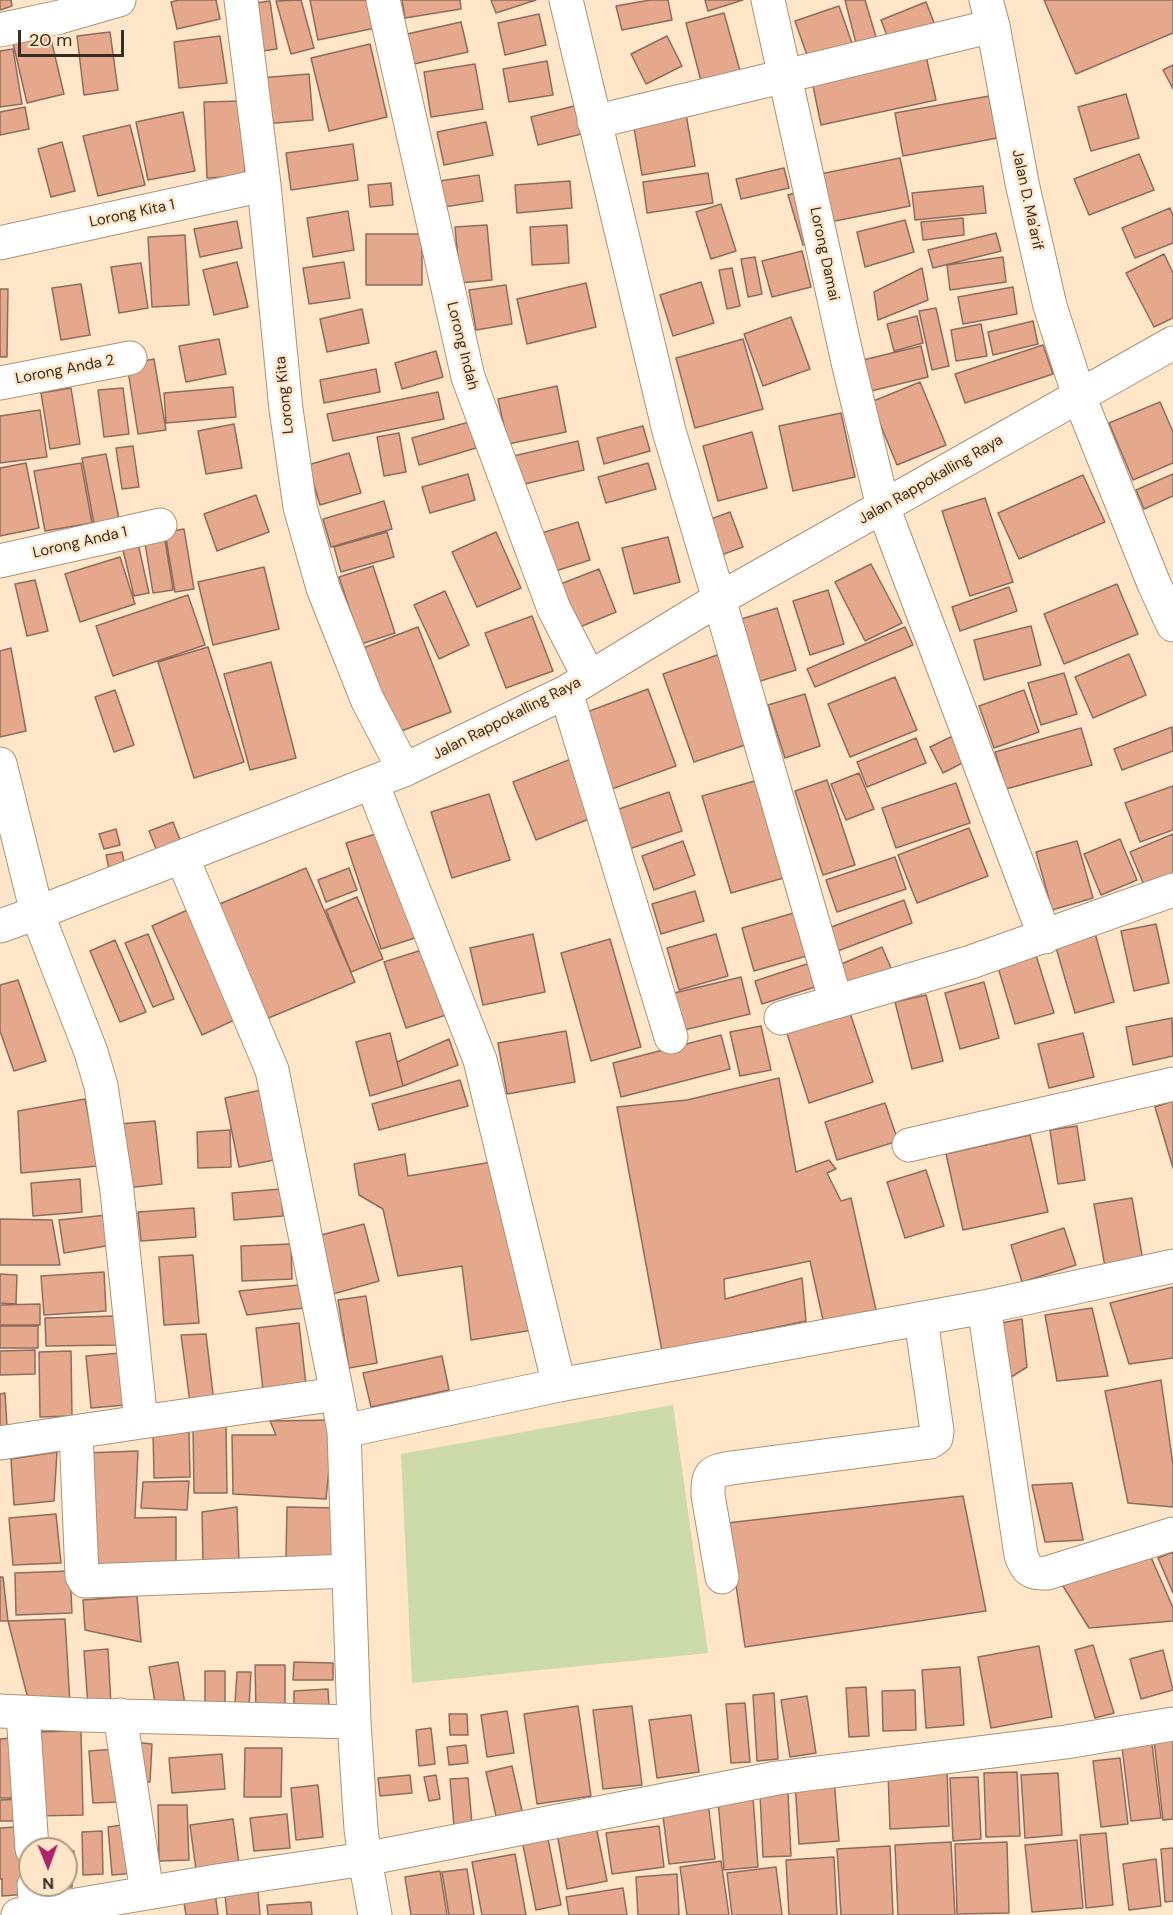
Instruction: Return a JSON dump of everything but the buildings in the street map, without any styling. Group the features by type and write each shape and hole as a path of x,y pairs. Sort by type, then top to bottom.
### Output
{"street":[{"path":"0,30 60,17 119,0"},
{"name":"Lorong Kita","path":"241,0 264,185 286,410 300,507 323,588 367,699 404,770"},
{"name":"Lorong Indah","path":"383,0 468,378 554,609 578,684 671,1037"},
{"path":"566,0 669,431 836,1002"},
{"name":"Lorong Damai","path":"768,0 848,362 883,507 1045,937"},
{"path":"594,122 785,76 990,13"},
{"name":"Jalan D. Ma'arif","path":"990,13 1022,183 1050,306 1079,396 1154,584 1173,625"},
{"name":"Lorong Kita 1","path":"0,243 264,185"},
{"name":"Jalan Rappokalling Raya","path":"0,926 404,770 578,684 719,599 1173,343"},
{"name":"Lorong Anda 2","path":"0,383 130,358"},
{"name":"Lorong Anda 1","path":"0,561 160,525"},
{"path":"0,764 37,913 92,1052 101,1086 117,1191 141,1422"},
{"path":"372,783 480,1060 559,1385"},
{"path":"182,857 272,1070 344,1431 354,1722 365,1859 375,1915"},
{"path":"782,1018 971,962 1173,891"},
{"path":"909,1145 1173,1084"},
{"path":"344,1431 559,1385 984,1307 1173,1266"},
{"path":"984,1307 1021,1555 1025,1567 1032,1572 1047,1573 1173,1534"},
{"path":"722,1577 708,1495 708,1482 713,1472 930,1442 936,1438 937,1431 921,1319"},
{"path":"0,1443 337,1394"},
{"path":"76,1432 82,1576 85,1581 349,1571"},
{"path":"30,1837 11,1712 354,1722"},
{"path":"120,1715 147,1893"},
{"path":"31,1907 147,1893 365,1859 777,1778 1066,1742 1173,1724"}],"green space":[{"path":"673,1405 708,1653 412,1683 401,1454"}]}
